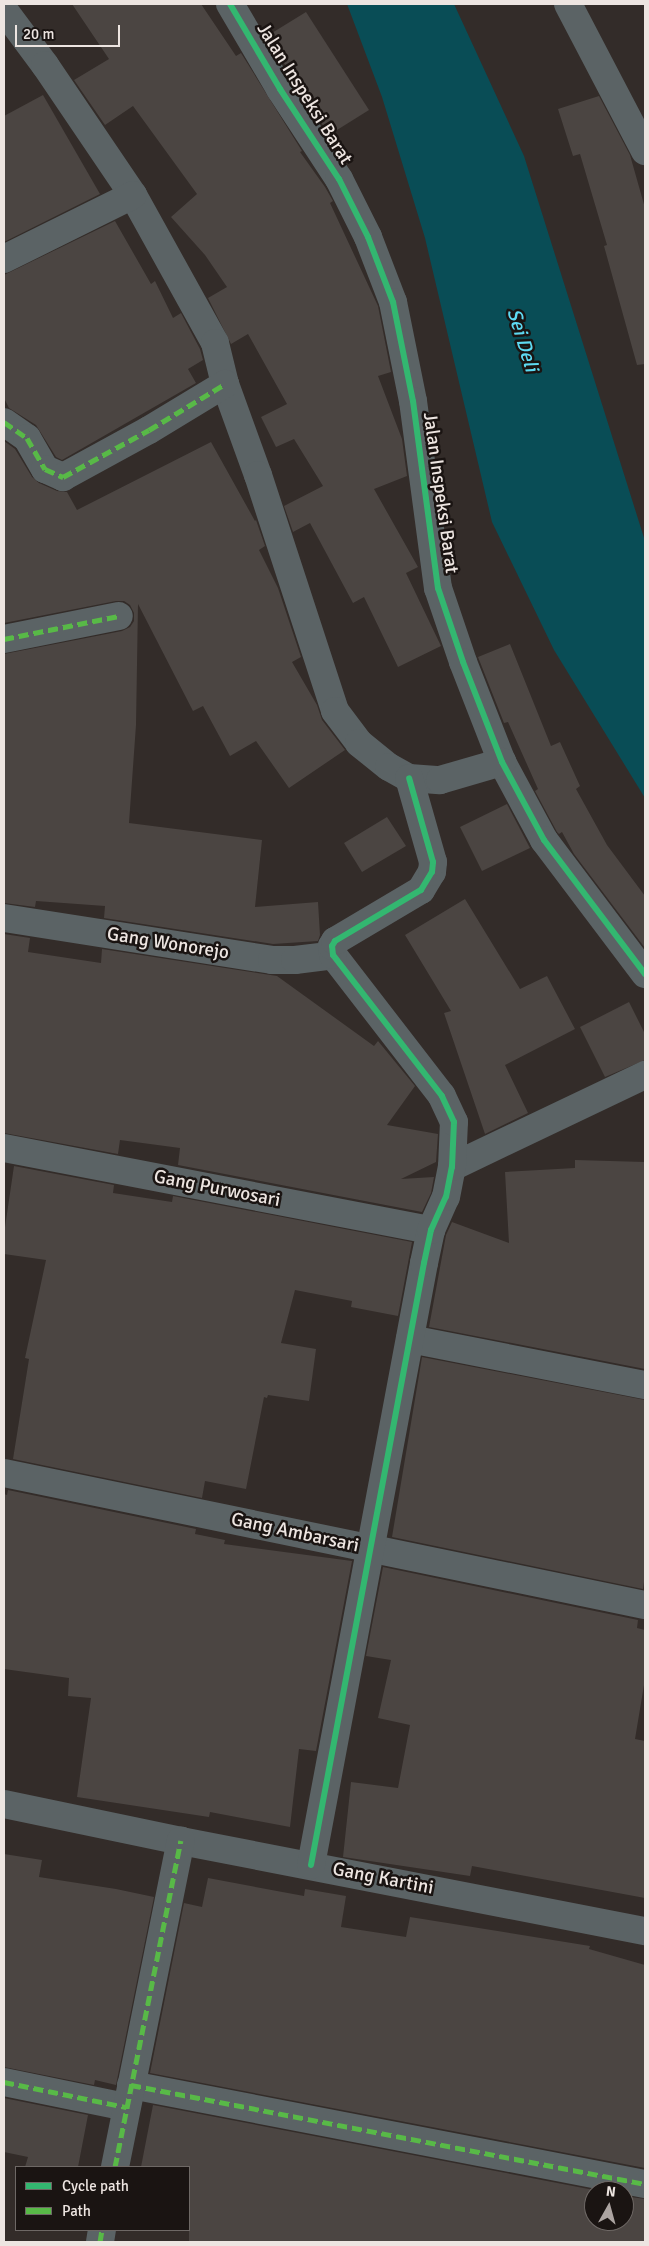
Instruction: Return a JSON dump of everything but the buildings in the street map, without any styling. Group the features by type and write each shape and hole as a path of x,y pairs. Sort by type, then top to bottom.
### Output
{"street":[{"name":"Jalan Inspeksi Barat","path":"230,4 280,89 340,178 368,237 393,302 413,401 438,588 463,662 502,762 544,840 645,974"},
{"path":"568,4 645,151"},
{"path":"4,10 45,65 133,195 215,344 224,384 258,475 336,711 359,743 389,767 409,778 440,780 502,762"},
{"path":"4,258 133,195"},
{"path":"4,422 27,438 45,469 63,477 149,430 224,384"},
{"path":"4,640 119,616"},
{"path":"310,1865 431,1230 446,1198 452,1166 454,1122 442,1096 333,954 332,946 336,941 421,890 432,872 433,862 409,778"},
{"name":"Gang Wonorejo","path":"4,918 272,960 295,960 333,954"},
{"path":"452,1166 645,1075"},
{"name":"Gang Purwosari","path":"4,1148 431,1230"},
{"path":"410,1339 645,1385"},
{"name":"Gang Ambarsari","path":"4,1473 645,1605"},
{"name":"Gang Kartini","path":"4,1804 181,1841 645,1931"},
{"path":"114,2166 181,1841"},
{"path":"4,2082 128,2096 645,2184"}],"water":[{"name":"Sei Deli","path":"347,4 454,4 524,156 645,541 645,798 554,650 492,522 425,238 382,97"}],"marked path":[{"path":"4,422 27,438 45,469 63,477 149,430 225,384"},
{"path":"4,639 119,616"},
{"path":"115,2166 181,1841"},
{"path":"4,2082 126,2107"},
{"path":"131,2085 645,2184"},
{"path":"100,2242 102,2231"}],"cycle path":[{"path":"230,4 280,89 339,179 368,237 393,302 413,401 438,588 463,662 502,762 544,840 645,974"},
{"path":"311,1865 424,1263 431,1230 446,1197 452,1167 454,1122 442,1096 333,955 332,946 335,941 421,890 432,872 433,862 409,778"}]}
